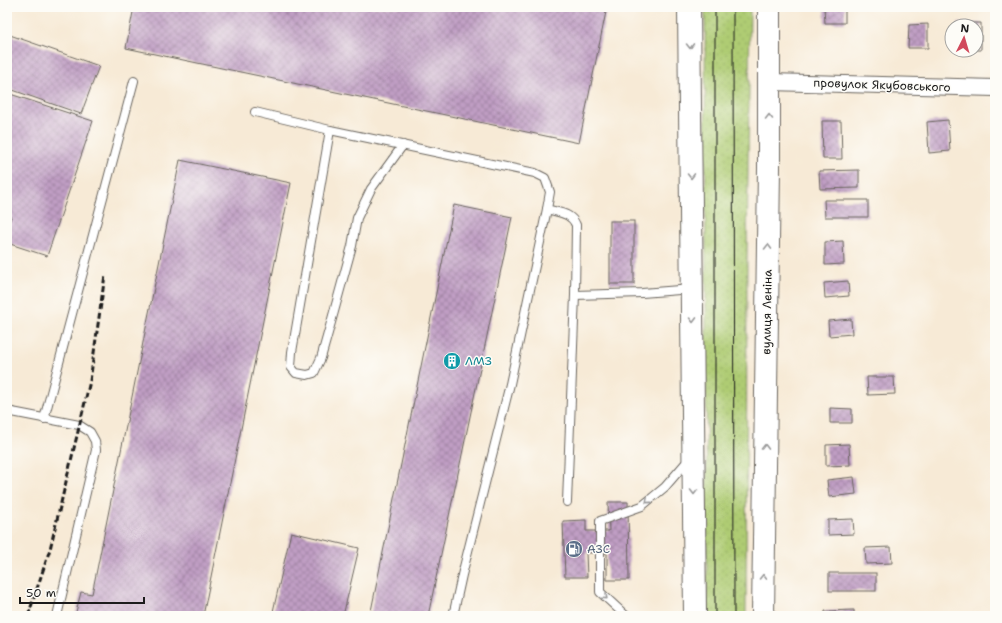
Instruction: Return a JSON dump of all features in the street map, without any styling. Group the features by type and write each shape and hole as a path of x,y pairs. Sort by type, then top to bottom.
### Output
{"main road":[{"path":"689,7 695,616"},
{"name":"вулиця Леніна","path":"763,616 769,7"}],"street":[{"name":"провулок Якубовського","path":"769,82 995,88"}],"lane":[{"path":"44,419 134,81"},
{"path":"254,112 330,130 535,173 546,178 550,192 547,210 510,384 453,616"},
{"path":"330,130 292,352 291,367 296,373 307,375 314,373 321,358 330,326 352,246 357,218 371,189 403,145"},
{"path":"547,210 566,214 573,219 576,225 575,295 567,502"},
{"path":"575,295 642,293 692,289"},
{"path":"7,411 79,425 90,432 95,441 96,450 57,616"},
{"path":"626,616 600,592 600,521 642,506 665,487 694,453"}],"green space":[{"path":"705,7 750,7 747,256 746,616 707,616"}],"building":[{"path":"134,7 607,7 579,143 126,48"},
{"path":"824,7 845,7 845,23 825,23"},
{"path":"928,24 928,48 908,48 909,25"},
{"path":"7,34 99,66 81,114 7,88"},
{"path":"7,93 93,121 47,256 7,243 7,229 11,217 7,216"},
{"path":"948,120 950,151 929,153 927,122"},
{"path":"822,121 841,121 842,159 823,159"},
{"path":"180,160 291,183 203,616 75,616 81,592 92,594"},
{"path":"859,170 859,188 820,189 819,171"},
{"path":"824,200 868,200 868,217 825,217"},
{"name":"ЛМЗ","path":"454,205 512,217 428,616 370,616"},
{"path":"610,221 634,221 634,284 610,284"},
{"path":"843,241 844,264 825,265 825,242"},
{"path":"848,281 849,296 825,298 824,283"},
{"path":"851,319 852,334 829,336 828,321"},
{"path":"867,377 894,377 895,394 868,395"},
{"path":"830,408 852,409 852,423 830,423"},
{"path":"849,444 850,465 826,466 826,445"},
{"path":"854,477 856,494 829,497 827,480"},
{"path":"608,502 628,502 629,580 607,580 607,553 586,553 587,577 565,577 563,521 586,520 586,531 609,531"},
{"path":"853,519 854,534 828,535 828,520"},
{"path":"291,532 359,548 343,616 272,616"},
{"path":"891,547 892,563 866,564 865,548"},
{"path":"829,573 876,573 876,591 829,591"},
{"path":"854,610 854,616 825,616 825,611"}],"tram line":[{"path":"715,7 715,616"},
{"path":"733,7 734,616"}],"railway":[{"path":"28,616 50,549 90,381 105,275"}],"place":[{"name":"ЛМЗ","path":"452,361"},
{"name":"АЗС","path":"574,549"}]}
